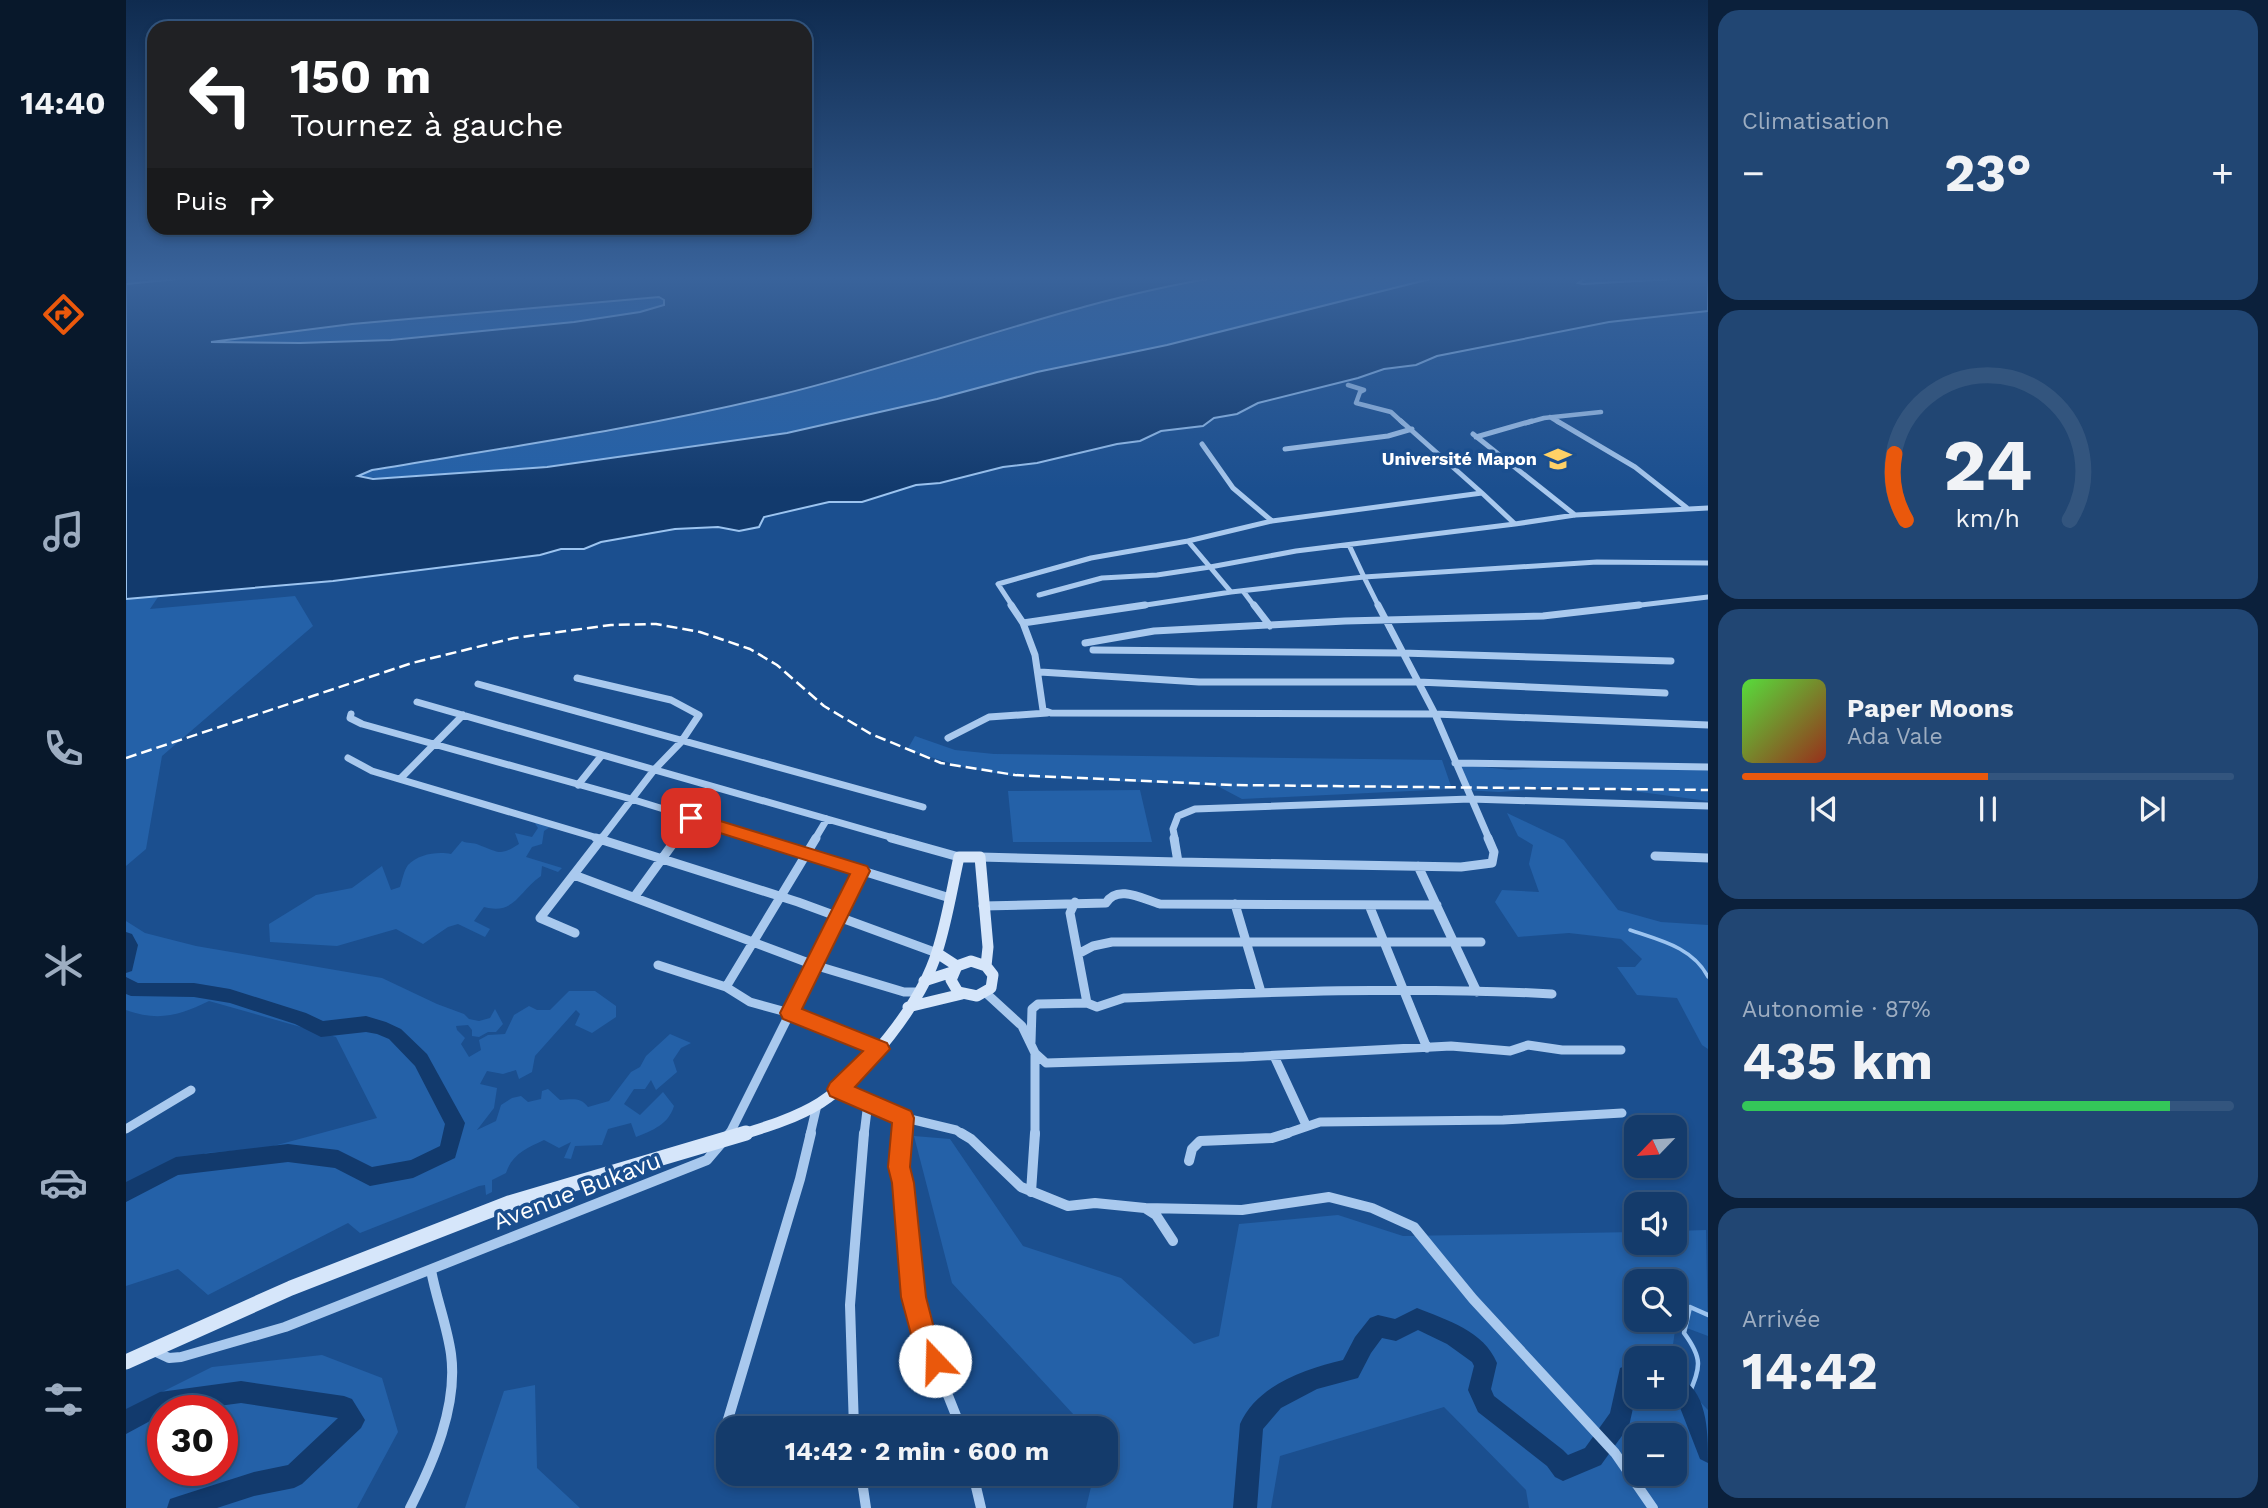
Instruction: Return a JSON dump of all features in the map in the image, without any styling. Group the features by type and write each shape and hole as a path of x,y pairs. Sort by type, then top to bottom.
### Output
{"street":[{"path":"1348,385 1363,390 1356,403 1391,412 1515,524"},
{"path":"1574,515 1475,435 1550,417 1601,412"},
{"path":"1550,417 1635,467 1688,509"},
{"path":"1285,449 1388,436 1412,429"},
{"path":"1202,444 1233,488 1272,522"},
{"path":"1048,713 1043,710 1040,672 1031,639 1008,603 999,583 1091,558 1188,541 1272,522 1482,493"},
{"path":"1039,595 1100,578 1161,575 1349,545 1574,515 1708,508"},
{"path":"1188,541 1231,592"},
{"path":"418,702 959,857 1461,867 1492,863 1494,852 1435,714 1349,545"},
{"path":"1023,624 1243,590 1364,577 1597,562 1708,563"},
{"path":"1243,590 1270,626"},
{"path":"1085,643 1154,631 1244,625 1543,616 1708,597"},
{"path":"1093,650 1402,653 1671,661"},
{"path":"1040,672 1199,682 1418,682 1665,693"},
{"path":"575,933 540,919 654,770 681,742 693,726 698,712 671,700 577,677"},
{"path":"478,684 923,807"},
{"path":"948,738 989,717 1048,713 1435,714 1708,725"},
{"path":"351,714 350,718 362,724 631,799 950,898"},
{"path":"400,779 463,715"},
{"path":"578,785 602,755"},
{"path":"348,758 372,771 601,839 838,917 937,953 955,969"},
{"path":"1455,763 1708,767"},
{"path":"635,896 714,787"},
{"path":"1178,862 1173,829 1178,816 1195,809 1470,799 1708,806"},
{"path":"726,987 827,819"},
{"path":"1655,856 1708,858"},
{"path":"126,1362 291,1288 509,1203 772,1125 817,1104 838,1089 880,1049 921,987 937,953 959,857"},
{"path":"955,969 952,985 962,994 972,997 986,993 994,979 986,965 988,947 980,857"},
{"path":"1418,866 1477,992"},
{"name":"Avenue Bukavu","path":"151,1350 169,1358 285,1327 707,1160 727,1139 861,871"},
{"path":"574,875 814,965 904,992 921,987 971,961 986,965"},
{"path":"983,906 1106,903 1110,896 1120,892 1157,904 1437,905"},
{"path":"1075,902 1070,913 1087,1003"},
{"path":"1235,904 1261,992"},
{"path":"1369,905 1387,942 1402,992 1427,1048"},
{"path":"1078,954 1093,946 1112,942 1481,942"},
{"path":"658,965 726,987 751,1002 790,1013 880,1049"},
{"path":"1031,1042 1032,1009 1035,1005 1087,1003 1097,1007 1124,998 1314,990 1552,994"},
{"path":"986,993 1022,1026 1035,1053 1032,1087 1035,1175 1031,1192"},
{"path":"908,1007 962,994"},
{"path":"1035,1053 1046,1063 1274,1056 1457,1046 1510,1051 1528,1045 1562,1050 1620,1050"},
{"path":"1274,1056 1306,1125"},
{"path":"838,1089 903,1118 956,1130 971,1139 1021,1186 1068,1206 1095,1203 1126,1208 1242,1210 1329,1197 1395,1217 1414,1227 1473,1299 1596,1430 1653,1508"},
{"path":"126,1129 191,1090"},
{"path":"854,1416 849,1297 867,1102"},
{"path":"729,1416 800,1178 817,1104"},
{"path":"1189,1161 1192,1149 1200,1141 1272,1138 1320,1122 1549,1119 1596,1113 1622,1113"},
{"path":"903,1118 899,1167 903,1183 913,1297 924,1338 958,1416"},
{"path":"1145,1208 1156,1214 1173,1241"},
{"path":"410,1508 424,1482 440,1435 452,1370 431,1270"},
{"path":"863,1486 866,1508"},
{"path":"975,1486 981,1508"}],"shaded area":[{"path":"126,347 946,347 838,380 732,406 579,436 372,470 358,476 373,479 547,467 787,433 937,399 1037,372 1156,347 1481,347 1437,356 1416,365 1384,369 1258,403 1237,414 1214,418 1203,426 1161,431 1140,441 1037,463 1003,467 940,483 916,485 862,502 829,502 764,517 759,527 739,531 718,527 675,529 601,542 584,549 561,549 540,555 333,581 126,599"},
{"path":"948,347 1156,347 1037,372 937,399 787,433 537,468 380,478 357,476 366,472 481,451 608,432 782,394"},
{"path":"295,596 313,626 162,756 146,849 126,866 126,599 158,597 150,609"},
{"path":"915,736 955,750 994,754 1442,760 1452,789 1242,799 1208,781 1206,785 1016,777 967,768 907,750"},
{"path":"1456,764 1511,770 1546,767 1708,767 1708,801 1610,788 1583,790 1565,787 1499,792 1464,790"},
{"path":"1140,790 1152,842 1013,842 1008,791"},
{"path":"1507,813 1564,840 1618,910 1661,922 1708,925 1708,1049 1702,1045 1677,998 1637,995 1617,967 1635,967 1642,959 1621,939 1569,933 1518,937 1495,902 1502,890 1539,892 1529,864 1533,845 1518,836"},
{"path":"534,822 550,827 544,831 542,844 532,847 526,857 562,868 558,872 542,866 541,876 516,901 503,908 484,907 474,921 490,929 485,937 458,924 448,927 423,944 396,929 337,946 270,942 269,924 316,895 352,888 382,866 391,890 400,887 407,867 417,858 434,853 451,854 462,841 495,851 507,851 519,844 515,833 532,837 538,828"},
{"path":"126,921 145,933 196,946 382,978 464,1014 469,1019 479,1021 490,1018 495,1009 503,1024 496,1032 488,1032 479,1037 472,1036 468,1025 456,1026 465,1038 461,1044 469,1057 481,1050 479,1040 488,1035 505,1034 514,1015 529,1006 537,1010 550,1010 569,991 595,991 616,1006 616,1017 592,1033 575,1025 580,1014 576,1010 535,1056 532,1072 519,1079 516,1070 503,1074 487,1071 480,1084 497,1088 494,1108 477,1130 496,1121 501,1105 512,1098 521,1096 528,1102 541,1099 542,1091 548,1089 560,1100 579,1100 588,1107 609,1101 631,1072 640,1067 646,1056 670,1034 691,1043 681,1048 673,1060 677,1072 656,1090 651,1080 645,1089 634,1089 624,1104 640,1115 663,1092 674,1106 668,1118 654,1129 636,1137 631,1123 608,1129 602,1145 575,1146 571,1159 564,1158 571,1142 559,1148 544,1140 516,1156 506,1173 492,1180 492,1192 486,1195 485,1185 479,1186 360,1233 348,1223 208,1295 178,1269 126,1286 126,1191 206,1153 266,1148 377,1118 336,1037 209,1001 169,1015 149,1016 126,1010"},
{"path":"914,1136 950,1139 1023,1246 1121,1278 1194,1344 1219,1336 1239,1224 1338,1215 1403,1236 1624,1232 1624,1255 1687,1255 1687,1231 1706,1230 1708,1336 1687,1328 1687,1269 1624,1269 1624,1332 1675,1332 1673,1346 1624,1346 1624,1409 1687,1409 1687,1388 1708,1410 1708,1508 1529,1508 1526,1490 1444,1407 1280,1456 1271,1508 1086,1508 1091,1486 1118,1486 1118,1416 1075,1416 952,1283"},
{"path":"322,1355 382,1378 398,1432 357,1508 126,1508 126,1410 147,1400 147,1486 238,1486 238,1395 156,1395 212,1367"},
{"path":"535,1385 537,1468 580,1508 465,1508 504,1391"}],"waterway":[{"path":"1630,930 1663,941 1694,958 1708,977"},
{"path":"126,939 130,945 126,966"},
{"path":"126,984 131,989 138,990 194,990 230,996 300,1018 321,1029 366,1024 380,1027 395,1034 421,1060 455,1123 448,1152 413,1169 370,1177 338,1159 288,1153 176,1166 126,1192"},
{"path":"1688,1397 1698,1364 1695,1350 1684,1333 1690,1307 1708,1315"},
{"path":"1245,1508 1252,1424 1273,1400 1314,1378 1350,1370 1363,1345 1378,1326 1396,1330 1417,1319 1472,1347 1486,1363 1479,1390 1486,1404 1555,1458 1563,1469 1593,1457 1621,1418 1624,1400"},
{"path":"126,1422 160,1403 241,1392 344,1407 353,1420 294,1476 254,1484 179,1508"},
{"path":"1687,1396 1708,1451"}],"railway":[{"path":"126,758 412,663 514,638 611,625 656,624 700,632 750,649 777,665 824,706 871,734 941,763 1015,775 1232,785 1708,790"}],"place":[{"name":"Université Mapon","path":"1558,459"}],"route":[{"path":"691,818 861,871 790,1013 880,1049 838,1089 903,1118 899,1167 903,1183 913,1297 924,1338 935,1361"}]}
